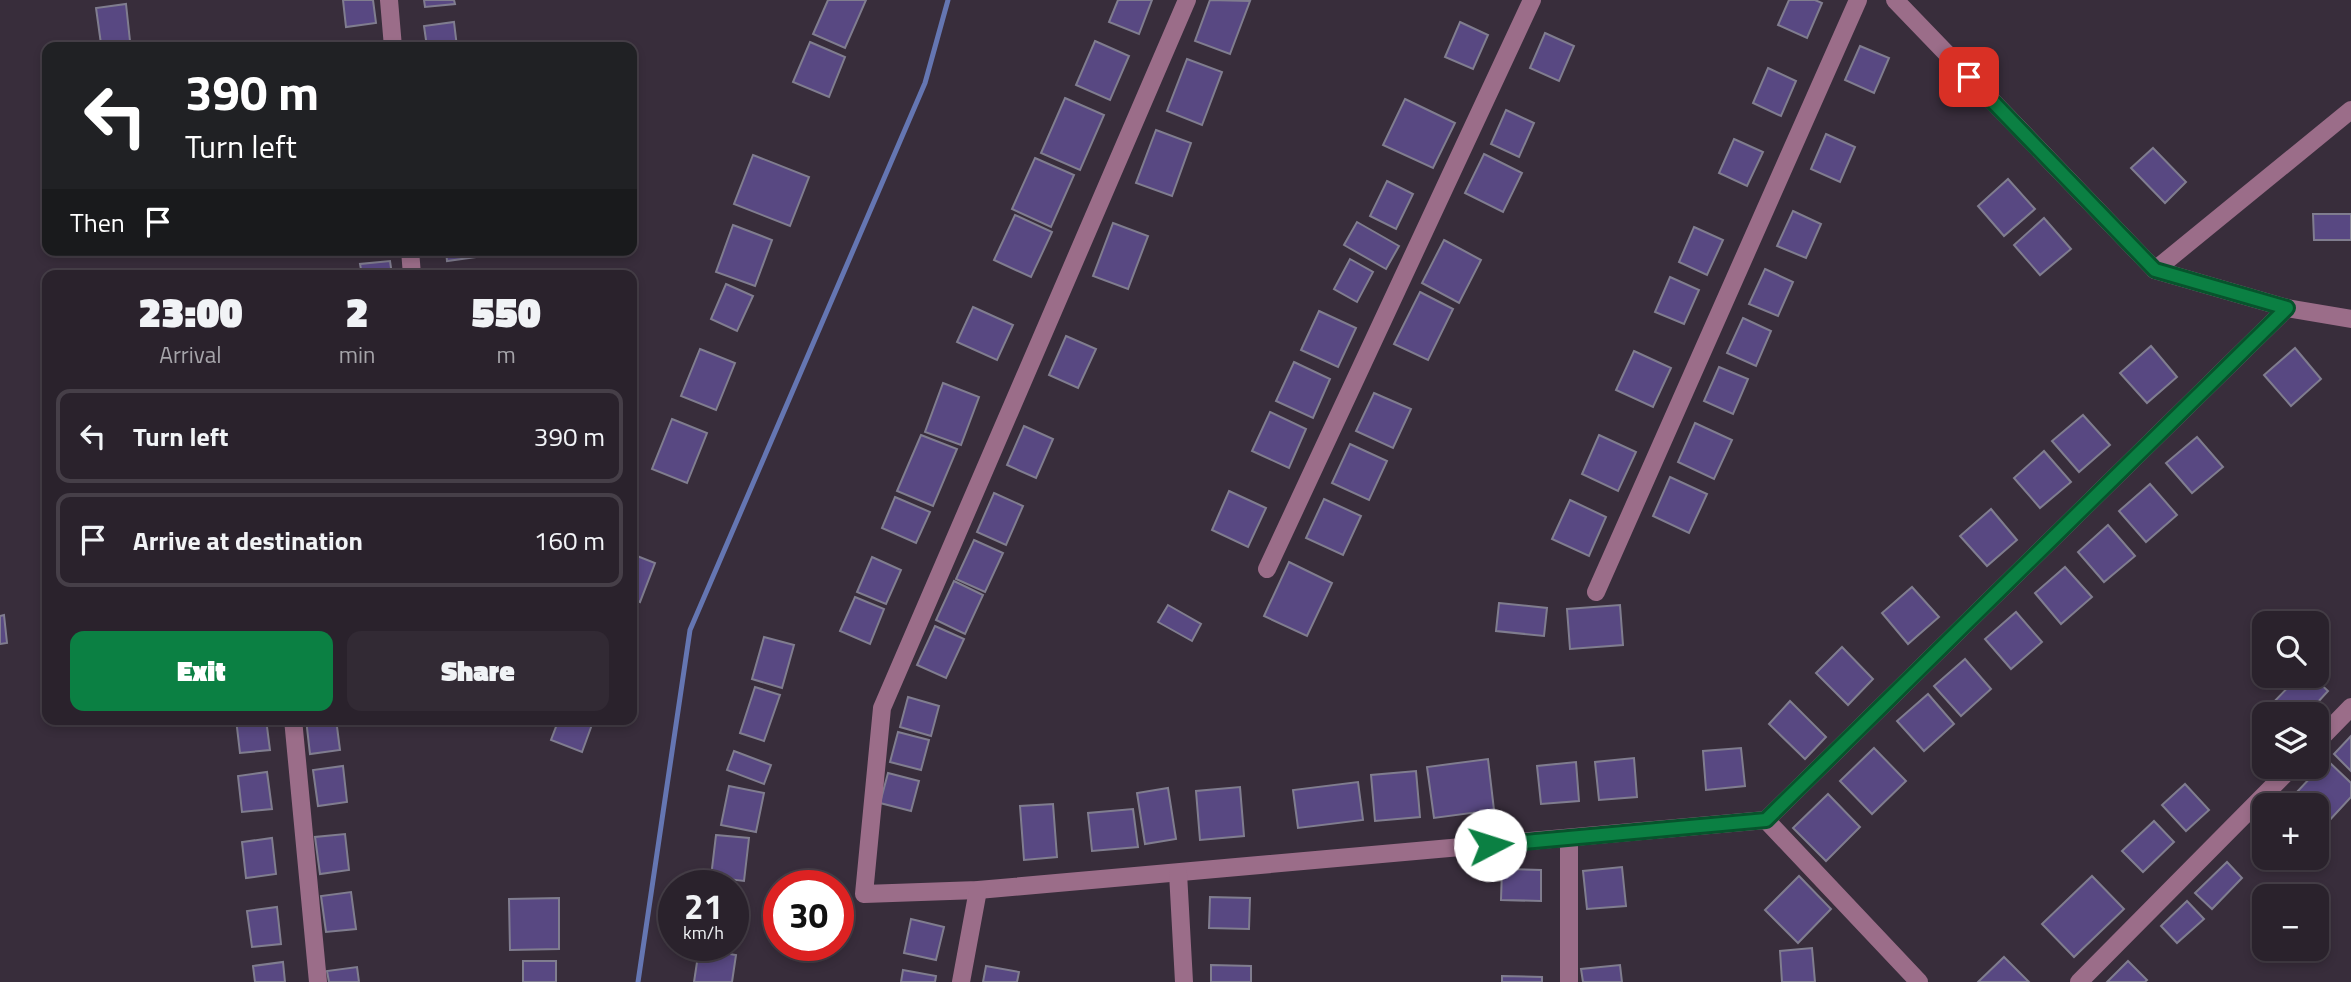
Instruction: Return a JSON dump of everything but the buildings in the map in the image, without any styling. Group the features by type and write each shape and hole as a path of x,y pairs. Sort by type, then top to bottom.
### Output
{"street":[{"path":"388,0 392,42"},
{"path":"1188,0 882,708 864,894 978,890 1766,820 2287,308"},
{"path":"1267,569 1532,0"},
{"path":"1596,592 1858,0"},
{"path":"1895,0 2155,270 2287,308 2351,319"},
{"path":"2155,270 2351,110"},
{"path":"2329,730 2351,708"},
{"path":"294,725 318,982"},
{"path":"2079,982 2279,779"},
{"path":"1766,820 1919,982"},
{"path":"1569,838 1569,982"},
{"path":"1178,873 1184,982"},
{"path":"961,982 978,890"}],"waterway":[{"path":"638,982 690,630 925,83 948,0"}],"route":[{"path":"1490,845 1766,820 2287,308 2155,270 1969,77"}]}
